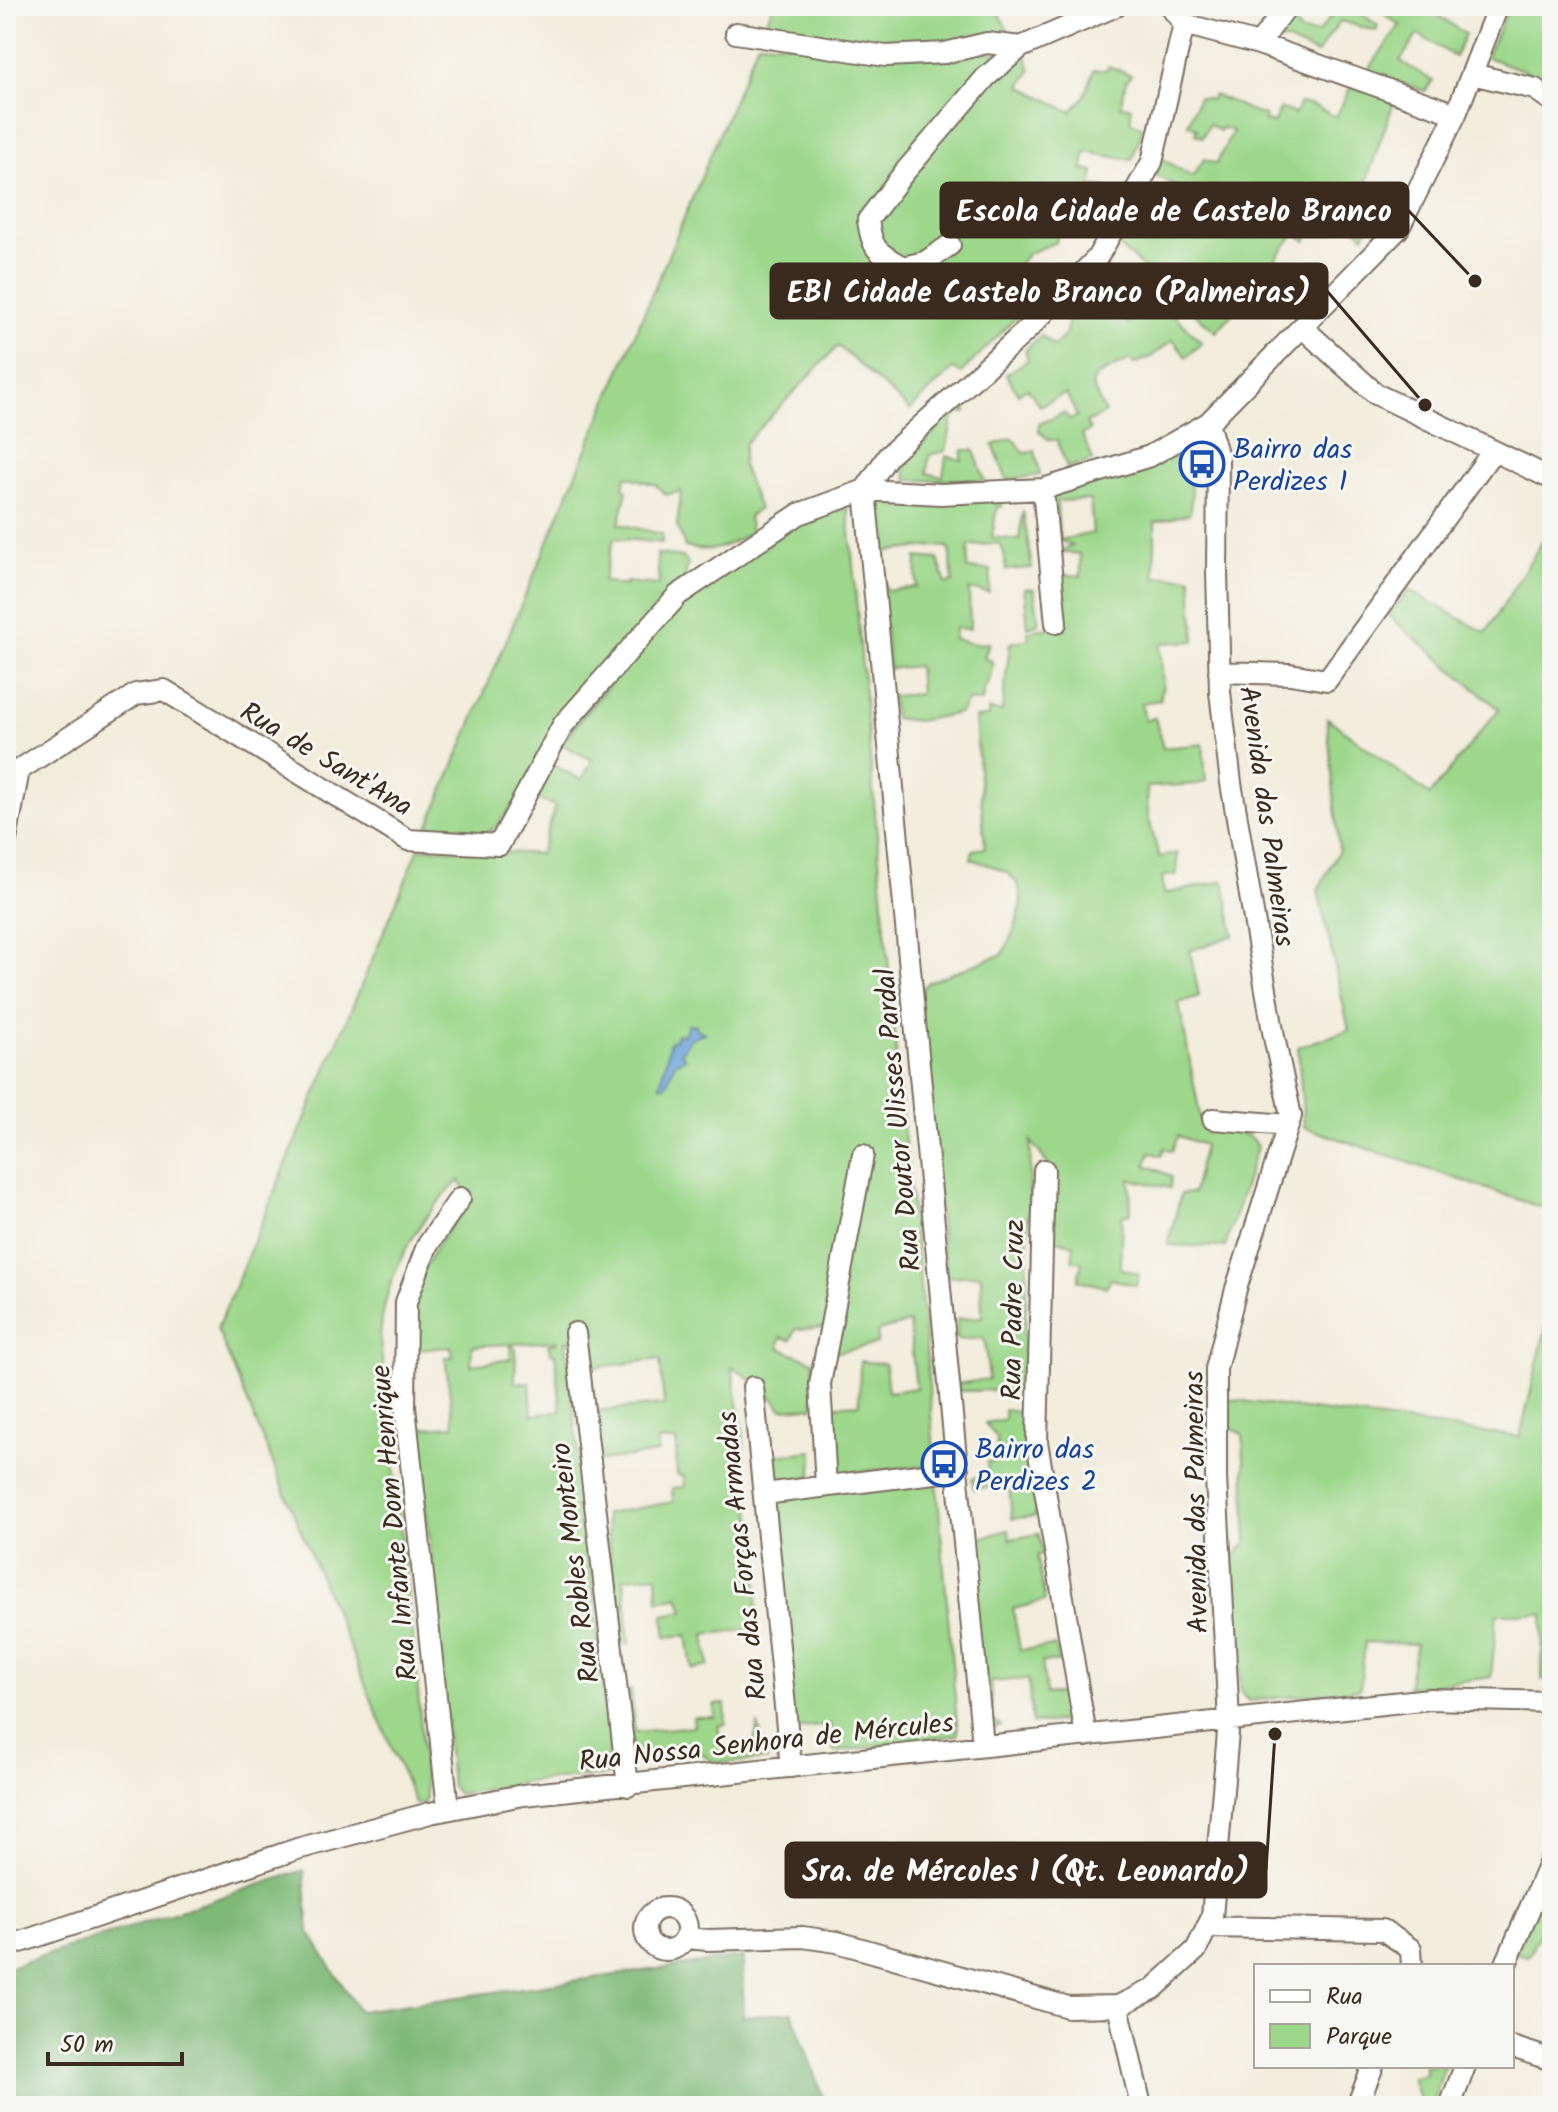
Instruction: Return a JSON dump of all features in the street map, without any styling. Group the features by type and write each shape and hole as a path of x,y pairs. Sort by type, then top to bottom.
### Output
{"street":[{"path":"950,245 925,262 903,267 883,255 871,242 868,220 986,77 1021,47 1116,6"},
{"path":"1170,6 1184,24 1259,44 1456,114"},
{"path":"1259,44 1287,6"},
{"path":"1208,423 1399,228 1456,114 1498,6"},
{"path":"865,490 888,456 1027,330 1097,258 1152,162 1184,24"},
{"path":"736,33 886,56 945,53 987,43 1021,47"},
{"path":"1472,74 1535,89 1552,101"},
{"path":"1303,328 1376,394 1552,479"},
{"name":"Rua de Sant'Ana","path":"6,840 19,770 136,694 164,690 408,840 499,845 563,725 678,595 799,514 865,490 941,494 1043,489 1150,456 1208,423"},
{"name":"Avenida das Palmeiras","path":"1207,1927 1212,1917 1229,1721 1216,1478 1216,1369 1236,1289 1291,1116 1274,1037 1231,783 1219,672 1218,457 1208,423"},
{"path":"1219,672 1290,674 1327,680 1493,451"},
{"path":"1043,489 1056,623"},
{"name":"Rua Doutor Ulisses Pardal","path":"865,490 983,1745"},
{"path":"1213,1119 1288,1125"},
{"path":"826,1486 820,1384 863,1155"},
{"name":"Rua Padre Cruz","path":"1044,1170 1037,1442 1086,1736"},
{"name":"Rua Infante Dom Henrique","path":"448,1809 405,1407 406,1302 427,1246 460,1198"},
{"name":"Rua Robles Monteiro","path":"575,1333 628,1786"},
{"name":"Rua das Forças Armadas","path":"753,1387 791,1767"},
{"path":"764,1494 958,1470"},
{"name":"Rua Nossa Senhora de Mércules","path":"6,1947 297,1849 448,1809 523,1795 1430,1699 1552,1702"},
{"path":"1506,1964 1552,1857"},
{"path":"685,1938 803,1937 837,1942 1068,2007 1118,2006 1153,1989 1196,1950 1207,1927 1383,1930 1411,1949 1412,1964"},
{"path":"1118,2006 1141,2106"},
{"path":"1514,2048 1552,2060"},
{"path":"1357,2106 1372,2068"},
{"path":"1450,2106 1464,2068"}],"green space":[{"path":"773,6 995,6 1009,32 995,43 893,52 761,35"},
{"path":"1339,6 1352,6 1378,26 1376,31 1340,21 1317,54 1288,41 1275,41 1272,26 1283,12 1301,32 1318,33"},
{"path":"1372,6 1425,6 1465,34 1455,57 1418,34 1400,61 1433,81 1425,91 1367,72 1400,25"},
{"path":"1510,6 1552,6 1552,84 1486,57"},
{"path":"758,42 948,53 1025,52 1031,70 1021,86 1071,112 1084,97 1094,70 1106,70 1109,66 1131,75 1126,81 1121,106 1131,107 1131,122 1143,127 1132,160 1086,152 1082,170 1094,171 1091,185 1105,188 1103,204 1082,201 1076,224 1060,221 1056,242 1029,253 1012,271 1035,291 1034,295 1016,318 961,373 953,369 910,410 838,346 745,443 742,465 759,509 748,517 751,532 719,548 704,550 685,547 677,525 681,491 666,495 656,485 626,476 623,487 627,491 619,524 662,534 662,543 614,538 603,581 625,586 626,582 659,585 657,554 682,557 688,563 684,582 496,827 486,832 425,834"},
{"path":"1351,86 1395,99 1366,182 1366,192 1357,210 1374,217 1364,235 1333,210 1338,199 1316,192 1308,203 1323,214 1306,241 1295,233 1216,332 1112,240 1139,203 1166,215 1178,187 1154,175 1160,157 1192,177 1204,159 1216,164 1233,131 1222,127 1220,131 1209,124 1202,137 1195,134 1197,129 1188,124 1199,97 1211,100 1213,95 1265,116 1264,121 1274,123 1280,108 1295,114 1300,103 1313,105 1336,117"},
{"path":"1155,296 1202,343 1186,357 1173,340 1151,357 1134,364 1130,359 1096,376 1092,386 1105,413 1086,423 1090,430 1082,435 1093,460 1067,468 1057,440 1049,440 1039,431 1039,424 1064,413 1070,420 1077,416 1066,393 1040,406 1027,388 1018,394 1006,374 1028,360 1025,350 1041,335 1053,346 1060,341 1066,332 1068,320 1082,304 1095,318 1111,299 1128,323"},
{"path":"964,400 966,413 954,412 946,451 929,455 927,473 943,477 946,456 962,460 963,450 974,450 985,481 907,480 904,465"},
{"path":"1013,438 1024,453 1035,450 1040,475 1007,480 993,445"},
{"path":"1169,454 1187,467 1192,495 1189,514 1155,522 1155,577 1191,577 1195,641 1162,643 1163,684 1160,700 1141,703 1145,720 1155,718 1163,748 1203,744 1206,781 1147,787 1148,816 1159,857 1177,853 1177,874 1162,877 1164,894 1224,881 1234,935 1190,951 1199,996 1179,1003 1202,1127 1240,1133 1253,1140 1257,1147 1225,1247 1168,1245 1181,1194 1193,1193 1204,1145 1178,1136 1172,1151 1164,1148 1161,1156 1150,1152 1146,1165 1171,1176 1170,1188 1130,1179 1131,1214 1122,1216 1120,1268 1139,1274 1136,1285 1111,1279 1106,1287 1078,1280 1082,1262 1072,1260 1074,1245 1048,1237 1051,1169 1031,1141 1023,1390 958,1391 957,1384 989,1379 984,1338 957,1340 957,1319 982,1317 981,1275 945,1277 919,992 928,982 1003,954 1020,912 1020,890 1015,881 1003,871 971,859 973,850 985,848 975,718 988,717 988,710 1002,712 1010,643 1029,639 1028,631 1063,626 1058,574 1081,576 1080,554 1057,552 1072,546 1059,540 1053,543 1048,501 1056,494","holes":["1090,500 1093,533 1059,540 1057,501"]},
{"path":"1000,500 1002,507 997,506 992,537 1019,540 1023,510 1032,568 1006,570 1004,552 999,543 969,546 967,569 991,570 989,593 969,589 970,629 955,628 954,639 974,644 989,643 984,658 992,661 992,668 982,702 968,700 960,713 917,721 894,718 892,696 920,694 918,666 889,669 873,504 879,501","holes":["949,547 953,582 946,584 938,559 917,557 916,587 886,591 881,552"]},
{"path":"848,508 935,1465 832,1474 831,1406 859,1404 860,1361 885,1364 888,1392 916,1388 909,1323 878,1331 877,1344 832,1353 836,1327 796,1329 791,1340 781,1337 779,1348 813,1361 814,1407 781,1409 772,1396 761,1393 755,1382 732,1367 743,1433 744,1485 755,1528 758,1629 705,1634 709,1666 692,1669 687,1635 666,1637 663,1615 684,1611 679,1596 658,1601 657,1575 624,1578 629,1644 620,1645 605,1514 673,1502 672,1488 685,1487 684,1476 677,1475 676,1441 658,1441 658,1453 600,1461 596,1411 664,1405 660,1359 591,1368 588,1340 566,1341 614,1774 533,1781 458,1794 451,1786 430,1541 414,1423 423,1428 454,1426 445,1357 453,1357 451,1347 412,1349 413,1306 420,1279 438,1244 471,1202 460,1180 429,1214 404,1252 387,1295 380,1340 417,1677 426,1797 423,1804 415,1804 217,1329 419,848 540,854 555,806 529,796 549,763 582,780 592,760 561,744 664,617 801,520","holes":["559,1341 548,1345 551,1353 555,1354 561,1411 532,1415 530,1383 515,1383 516,1350 511,1344","510,1344 511,1359 471,1365 472,1346"]},
{"path":"1552,526 1552,1211 1304,1127 1298,1047 1349,1030 1318,890 1339,850 1327,718 1430,795 1499,709 1389,616 1409,590 1486,633"},
{"path":"1024,588 1034,589 1039,623 1028,627"},
{"path":"1552,1301 1552,1685 1542,1679 1543,1614 1497,1614 1491,1677 1408,1688 1416,1644 1365,1642 1360,1689 1248,1701 1241,1693 1233,1557 1247,1542 1243,1435 1227,1425 1227,1399 1520,1437"},
{"path":"1004,1410 1021,1412 1036,1516 1012,1519 1009,1484 973,1489 972,1478 988,1475 987,1462 997,1461 996,1437 985,1423 1004,1420"},
{"path":"813,1451 812,1476 774,1483 772,1473 766,1467 766,1456"},
{"path":"937,1484 958,1735 834,1752 830,1724 792,1730 774,1505 804,1494 826,1491"},
{"path":"1009,1530 1010,1539 1039,1534 1043,1554 1037,1555 1045,1601 1013,1609 1020,1650 1056,1646 1058,1662 1042,1662 1046,1694 1064,1694 1068,1721 1032,1724 1028,1679 990,1682 993,1720 1001,1726 985,1730 968,1541"},
{"path":"631,1690 635,1732 694,1726 693,1717 715,1717 714,1705 725,1704 726,1724 718,1726 723,1754 753,1748 758,1724 767,1760 714,1763 696,1749 634,1756 625,1699"},
{"path":"304,1870 309,1932 359,2011 743,1957 743,2017 792,2012 826,2106 6,2106 6,1968"},
{"path":"1545,1883 1552,1884 1548,1901 1552,1903 1552,1937 1540,1933 1528,1956 1516,1953"},
{"path":"1424,2068 1444,2068 1431,2106 1410,2106 1420,2103 1412,2078 1426,2074"}],"water":[{"path":"688,1024 696,1025 696,1029 704,1033 691,1038 681,1052 685,1058 675,1063 666,1086 660,1085 670,1041 675,1040 677,1034 684,1035"}],"place":[{"name":"Escola Cidade de Castelo Branco","path":"1475,281"},
{"name":"EBI Cidade Castelo Branco (Palmeiras)","path":"1425,405"},
{"name":"Bairro das Perdizes 1","path":"1202,464"},
{"name":"Bairro das Perdizes 2","path":"944,1464"},
{"name":"Sra. de Mércoles 1 (Qt. Leonardo)","path":"1275,1734"}]}
